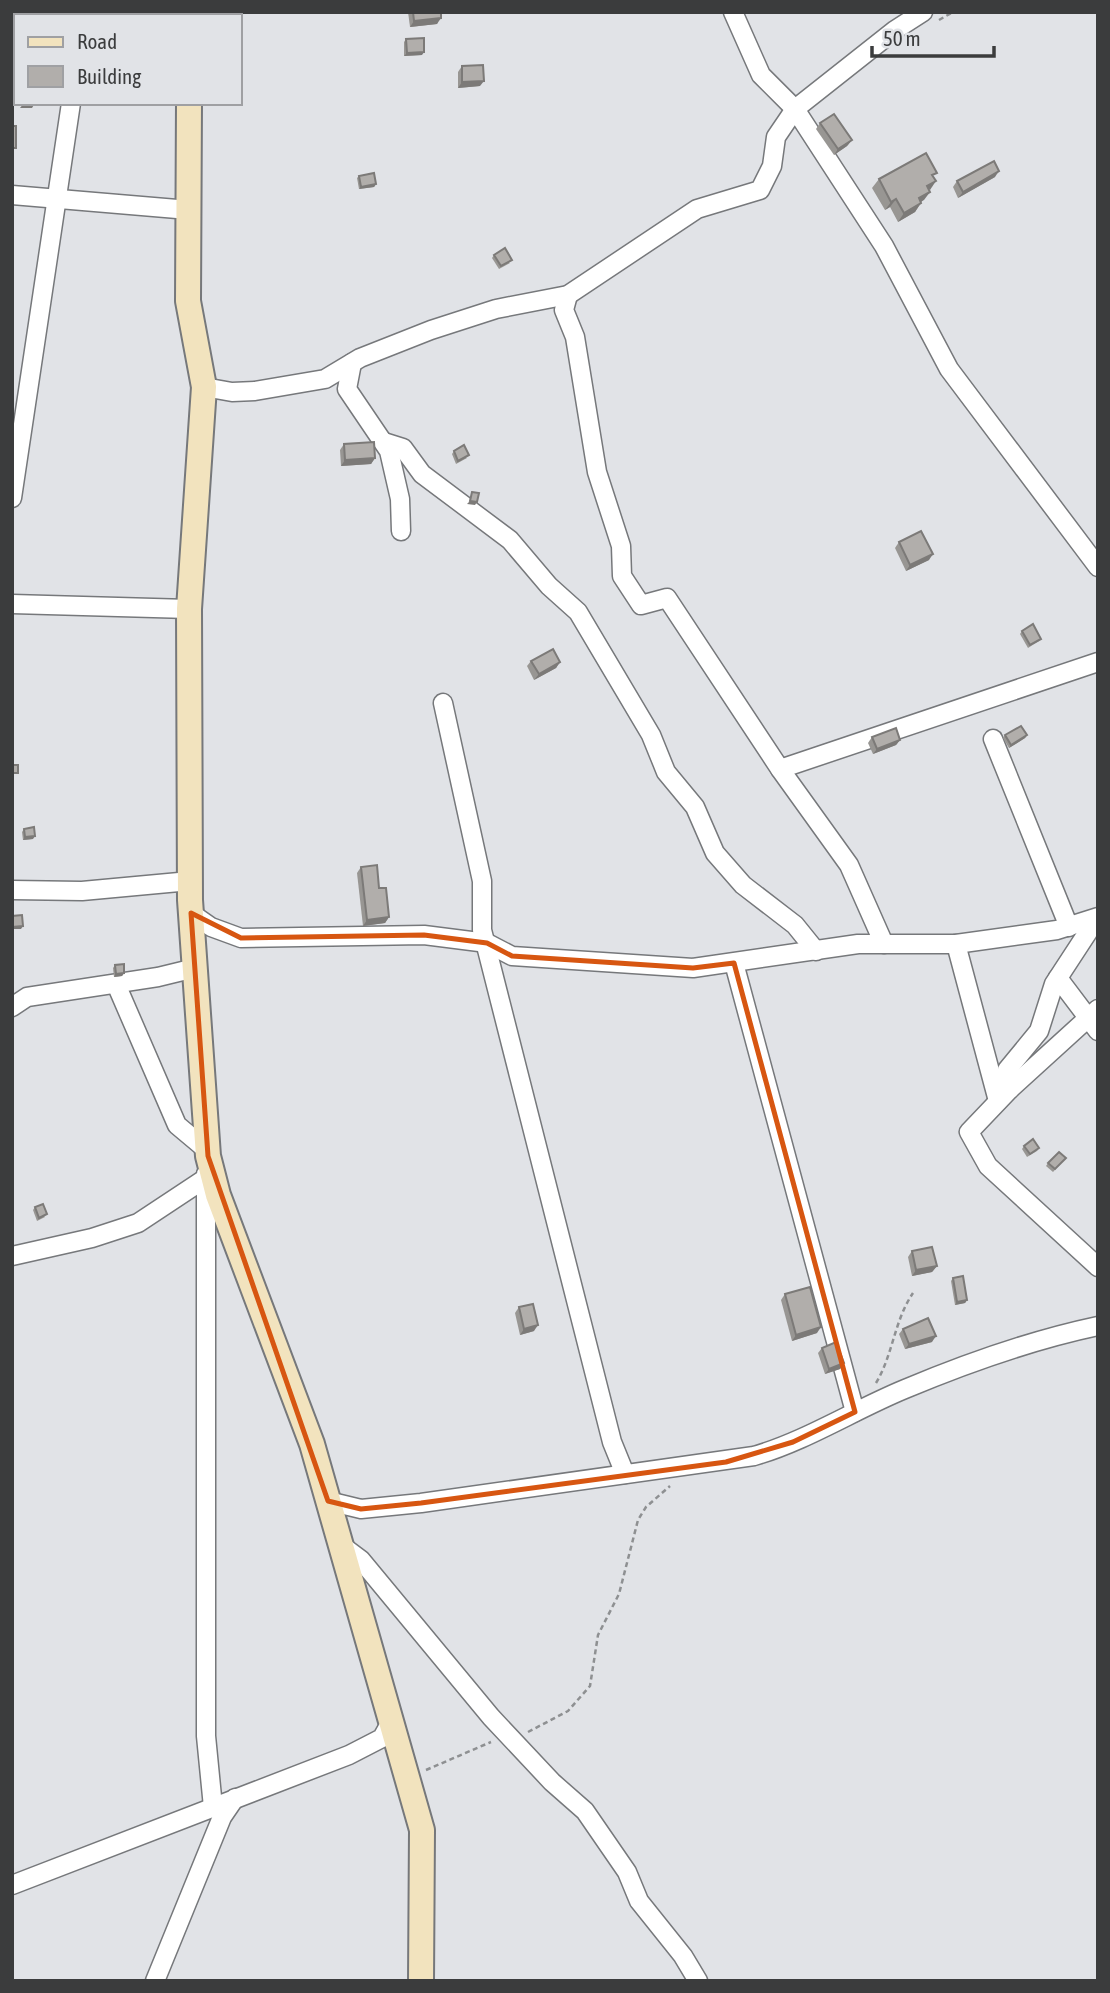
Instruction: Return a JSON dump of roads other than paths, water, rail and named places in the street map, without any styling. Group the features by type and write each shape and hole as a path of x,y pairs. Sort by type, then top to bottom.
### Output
{"street":[{"path":"733,12 761,75 795,109 884,246 949,369 1098,567"},
{"path":"204,387 232,393 325,379 352,363 478,315 568,295 697,209 760,190 772,166 776,137 795,109 895,30 923,12"},
{"path":"12,498 71,105"},
{"path":"190,105 188,301 204,387 189,608 190,881 208,1165 206,1736 212,1807"},
{"path":"12,194 189,210"},
{"path":"568,295 564,310 575,337 597,472 621,546 622,576 641,605 667,598 780,769 849,865 884,944"},
{"path":"352,363 347,389 384,442 398,486 401,531"},
{"path":"384,442 403,448 422,474 510,540 549,586 578,612 651,734 666,772 695,807 715,853 743,885 795,925 816,951"},
{"path":"12,604 189,608"},
{"path":"780,769 1098,662"},
{"path":"443,703 482,881 482,930 612,1442 625,1474"},
{"path":"993,739 1069,927"},
{"path":"12,890 82,891 190,881"},
{"path":"191,914 211,927 241,938 424,934 487,943 512,956 693,968 858,944 956,944 1069,927 1094,919"},
{"path":"1004,1095 1007,1070 1039,1031 1058,978 1094,919"},
{"path":"956,944 1004,1095"},
{"path":"734,963 854,1408"},
{"path":"12,1007 27,997 116,984 195,968"},
{"path":"1058,978 1094,1020 1004,1095 969,1132 988,1166 1098,1268"},
{"path":"116,984 177,1125 208,1165 312,1444 422,1830 421,1981"},
{"path":"12,1256 92,1238 138,1223 208,1165"},
{"path":"328,1501 361,1508 754,1457 854,1408 1027,1345 1098,1326"},
{"path":"341,1545 361,1560 416,1631 510,1738 552,1782 585,1811 621,1863 646,1911 683,1956 698,1981"},
{"path":"12,1885 242,1794 349,1755 382,1738 391,1722"},
{"path":"155,1981 222,1817 234,1798 242,1794"}]}
